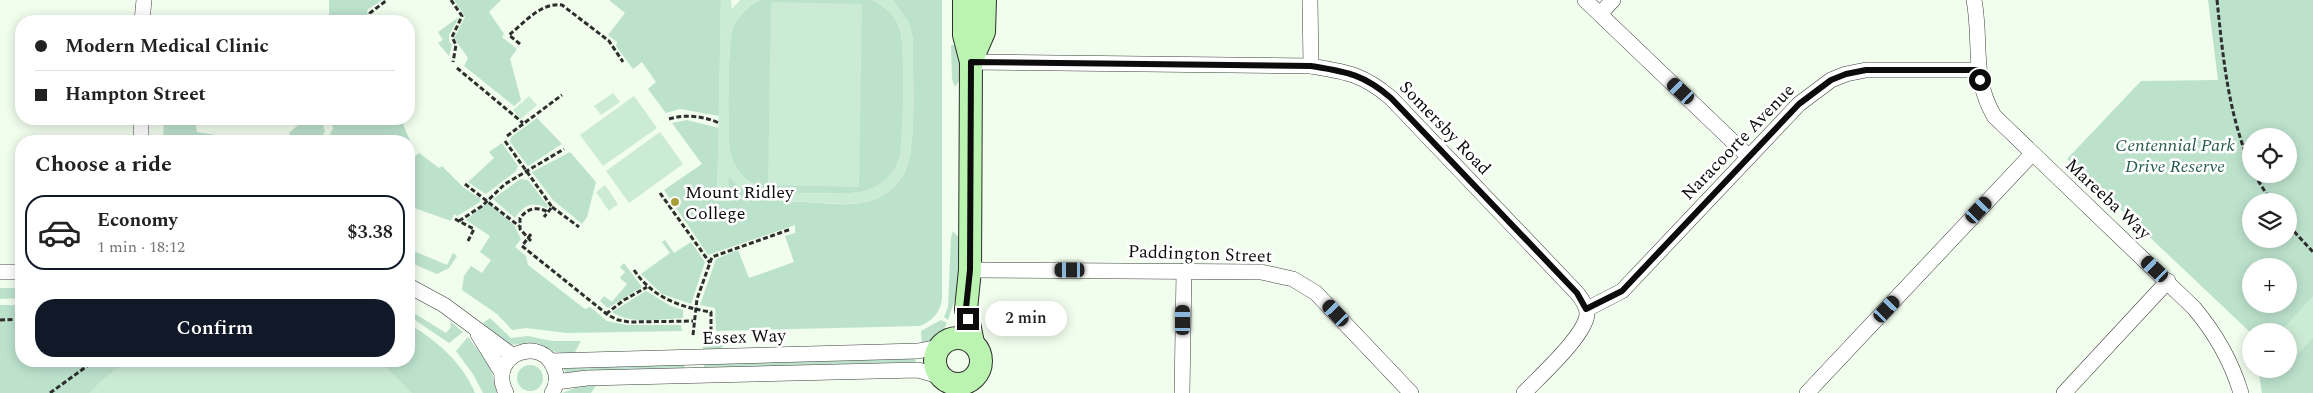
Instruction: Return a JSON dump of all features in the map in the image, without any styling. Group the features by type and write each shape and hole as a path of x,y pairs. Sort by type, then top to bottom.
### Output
{"street":[{"path":"964,0 964,36 971,62 970,270 966,308 973,343 982,361 981,368 958,385 934,361 966,308"},
{"path":"971,62 984,32 985,0"},
{"path":"1310,0 1311,66"},
{"path":"1585,0 1748,156"},
{"path":"1600,14 1613,0"},
{"name":"Mareeba Way","path":"1974,0 1978,21 1978,70 1982,90 1994,116 2168,281 2199,314 2221,344 2235,372 2241,393"},
{"name":"Mareeba Way","path":"1978,21 1984,0"},
{"name":"Somersby Road","path":"971,62 1311,66 1350,72 1374,83 1391,98 1577,293 1586,309"},
{"name":"Naracoorte Avenue","path":"1586,309 1622,291 1804,99 1831,80 1846,74 1866,70 1978,70"},
{"path":"1807,393 2032,154"},
{"name":"Paddington Street","path":"970,270 1261,272 1293,279 1325,302 1411,393"},
{"path":"1182,393 1184,271"},
{"path":"0,272 15,272"},
{"path":"2064,393 2168,281"},
{"path":"415,289 444,305 512,356 502,374 506,393"},
{"path":"1524,393 1580,331 1587,316 1586,309"},
{"path":"473,327 502,374"},
{"path":"944,343 961,338 973,343"},
{"name":"Essex Way","path":"550,361 918,351 944,343"},
{"name":"Essex Way","path":"512,356 520,352 536,352 550,361 556,375 554,388 587,378 918,370 958,385"}],"path":[{"path":"370,15 370,13 387,0"},
{"path":"451,0 462,16 452,37 456,45 453,62"},
{"path":"2217,0 2225,74 2234,118 2242,141"},
{"path":"520,44 509,35 540,9 556,4 562,5 588,22 609,41 623,62"},
{"path":"523,17 527,20"},
{"path":"457,68 523,124"},
{"path":"507,136 562,95"},
{"path":"669,119 690,116 705,117 719,123"},
{"path":"504,141 552,207 579,227"},
{"path":"468,241 474,229 457,220 488,199 504,184 564,149"},
{"path":"466,184 488,199 519,226 529,240"},
{"path":"660,193 710,263"},
{"path":"544,217 552,207"},
{"path":"519,226 520,218 530,209 537,208 548,212"},
{"path":"693,335 695,310 712,257 791,228"},
{"path":"531,234 529,240 522,246 606,314 618,320 629,322 693,321"},
{"path":"2297,235 2313,252"},
{"path":"634,270 647,287 666,300 695,310 710,312 712,335"},
{"path":"606,314 624,300 647,287"},
{"path":"0,320 15,319"},
{"path":"50,393 86,367"}],"green space":[{"path":"329,0 382,0 367,10 368,15 329,15"},
{"path":"454,0 501,0 489,12 504,34 502,37 517,49 510,59 521,100 514,106 464,66 468,58 454,38 465,17"},
{"path":"609,0 721,0 719,116 680,109 666,113 648,89 656,82 642,62 633,69 616,46 617,42 608,35 625,13"},
{"path":"721,0 731,0 732,9 740,0 760,0 743,12 732,30 728,128 730,151 738,171 757,186 783,192 851,193 867,190 880,184 891,174 899,160 903,92 901,36 899,26 891,14 872,0 893,0 909,23 913,40 913,125 912,143 906,169 893,188 879,198 858,203 787,201 756,196 737,185 729,177 728,194 717,194"},
{"path":"760,0 872,0 894,18 899,26 903,49 901,149 894,171 885,181 870,190 851,193 797,193 757,186 738,171 730,151 728,128 728,90 732,30 740,16"},
{"path":"893,0 942,0 942,299 938,312 932,319 920,326 716,331 715,308 700,305 716,259 738,250 749,278 794,262 785,236 795,233 795,225 708,255 664,190 702,164 672,123 687,120 719,128 717,193 729,176 737,184 754,195 774,200 846,204 862,203 881,196 896,185 903,175 912,143 913,40 909,23"},
{"name":"Centennial Park Drive Reserve","path":"2208,0 2313,0 2313,393 2262,393 2260,378 2297,378 2297,323 2242,324 2067,159 2141,81 2218,80"},
{"path":"771,2 862,4 859,187 768,185"},
{"path":"459,17 449,35 449,42 452,44 449,56 438,43 443,40 438,32"},
{"path":"951,45 958,45 961,78 955,87 952,79"},
{"path":"613,93 620,102 601,115 594,106"},
{"path":"529,96 537,105 521,119 513,110"},
{"path":"634,96 657,128 603,166 580,135"},
{"path":"537,118 562,144 528,166 510,142 511,137"},
{"path":"164,125 196,125 197,132 215,135 163,135"},
{"path":"298,125 323,125 325,131 323,135 290,135 289,133"},
{"path":"332,125 403,125 408,135 330,135 333,128"},
{"path":"660,132 683,164 629,203 606,171"},
{"path":"502,143 518,166 516,171 486,194 468,182 494,158 489,152"},
{"path":"570,152 596,182 587,217 582,224 553,200 532,172"},
{"path":"419,153 439,168 442,166 464,188 481,199 480,202 457,216 454,214 451,221 415,208 415,156"},
{"path":"520,179 528,180 548,206 547,208 537,205 525,207 515,218 493,199"},
{"path":"605,185 618,204 609,211 596,192"},
{"path":"488,202 514,225 521,239 515,247 526,256 528,265 585,309 590,307 607,321 627,325 681,325 682,331 567,333 526,328 512,330 497,314 462,290 464,276 471,266 482,273 491,260 480,252 490,236 466,220"},
{"path":"953,231 964,244 957,293 948,320 944,317 948,307 951,237"},
{"path":"665,240 674,253 691,242 705,262 691,304 662,294 641,274 670,253 662,242"},
{"path":"415,252 447,265 453,253 457,256 449,268 437,274 415,265"},
{"path":"624,263 642,287 608,308 600,301 604,296 612,302 627,284 620,278 625,272 620,267"},
{"path":"0,288 15,288 15,298 0,299"},
{"path":"646,291 671,306 683,310 683,318 637,320 628,319 612,312"},
{"path":"2313,296 2313,338 2297,355 2297,323 2288,323"},
{"path":"0,305 15,305 15,367 415,367 415,328 448,353 470,382 475,393 0,393"},
{"path":"415,314 446,333 451,327 450,321 463,332 449,343 415,320"},
{"path":"490,318 511,338 528,336 552,341 581,341 574,354 555,352 537,343 509,345 498,338 483,323"},
{"path":"941,320 947,323 941,335 922,344 921,331"},
{"path":"468,337 490,366 497,393 483,393 473,374 456,351"},
{"path":"728,338 720,351 703,351 703,339"},
{"path":"915,358 916,362 704,368 704,364"},
{"path":"684,364 685,368 566,375 563,366"},
{"path":"530,365 539,369 543,378 539,387 530,391 521,387 517,378 521,369"},
{"path":"119,367 386,367 412,393 89,393"},
{"path":"597,384 591,393 562,393 577,387"}],"place":[{"name":"Mount Ridley College","path":"675,202"}],"route":[{"path":"968,319 966,308 970,270 971,62 1311,66 1350,72 1374,83 1391,98 1577,293 1586,309 1622,291 1799,104 1831,80 1846,74 1866,70 1978,70 1980,80"}]}
